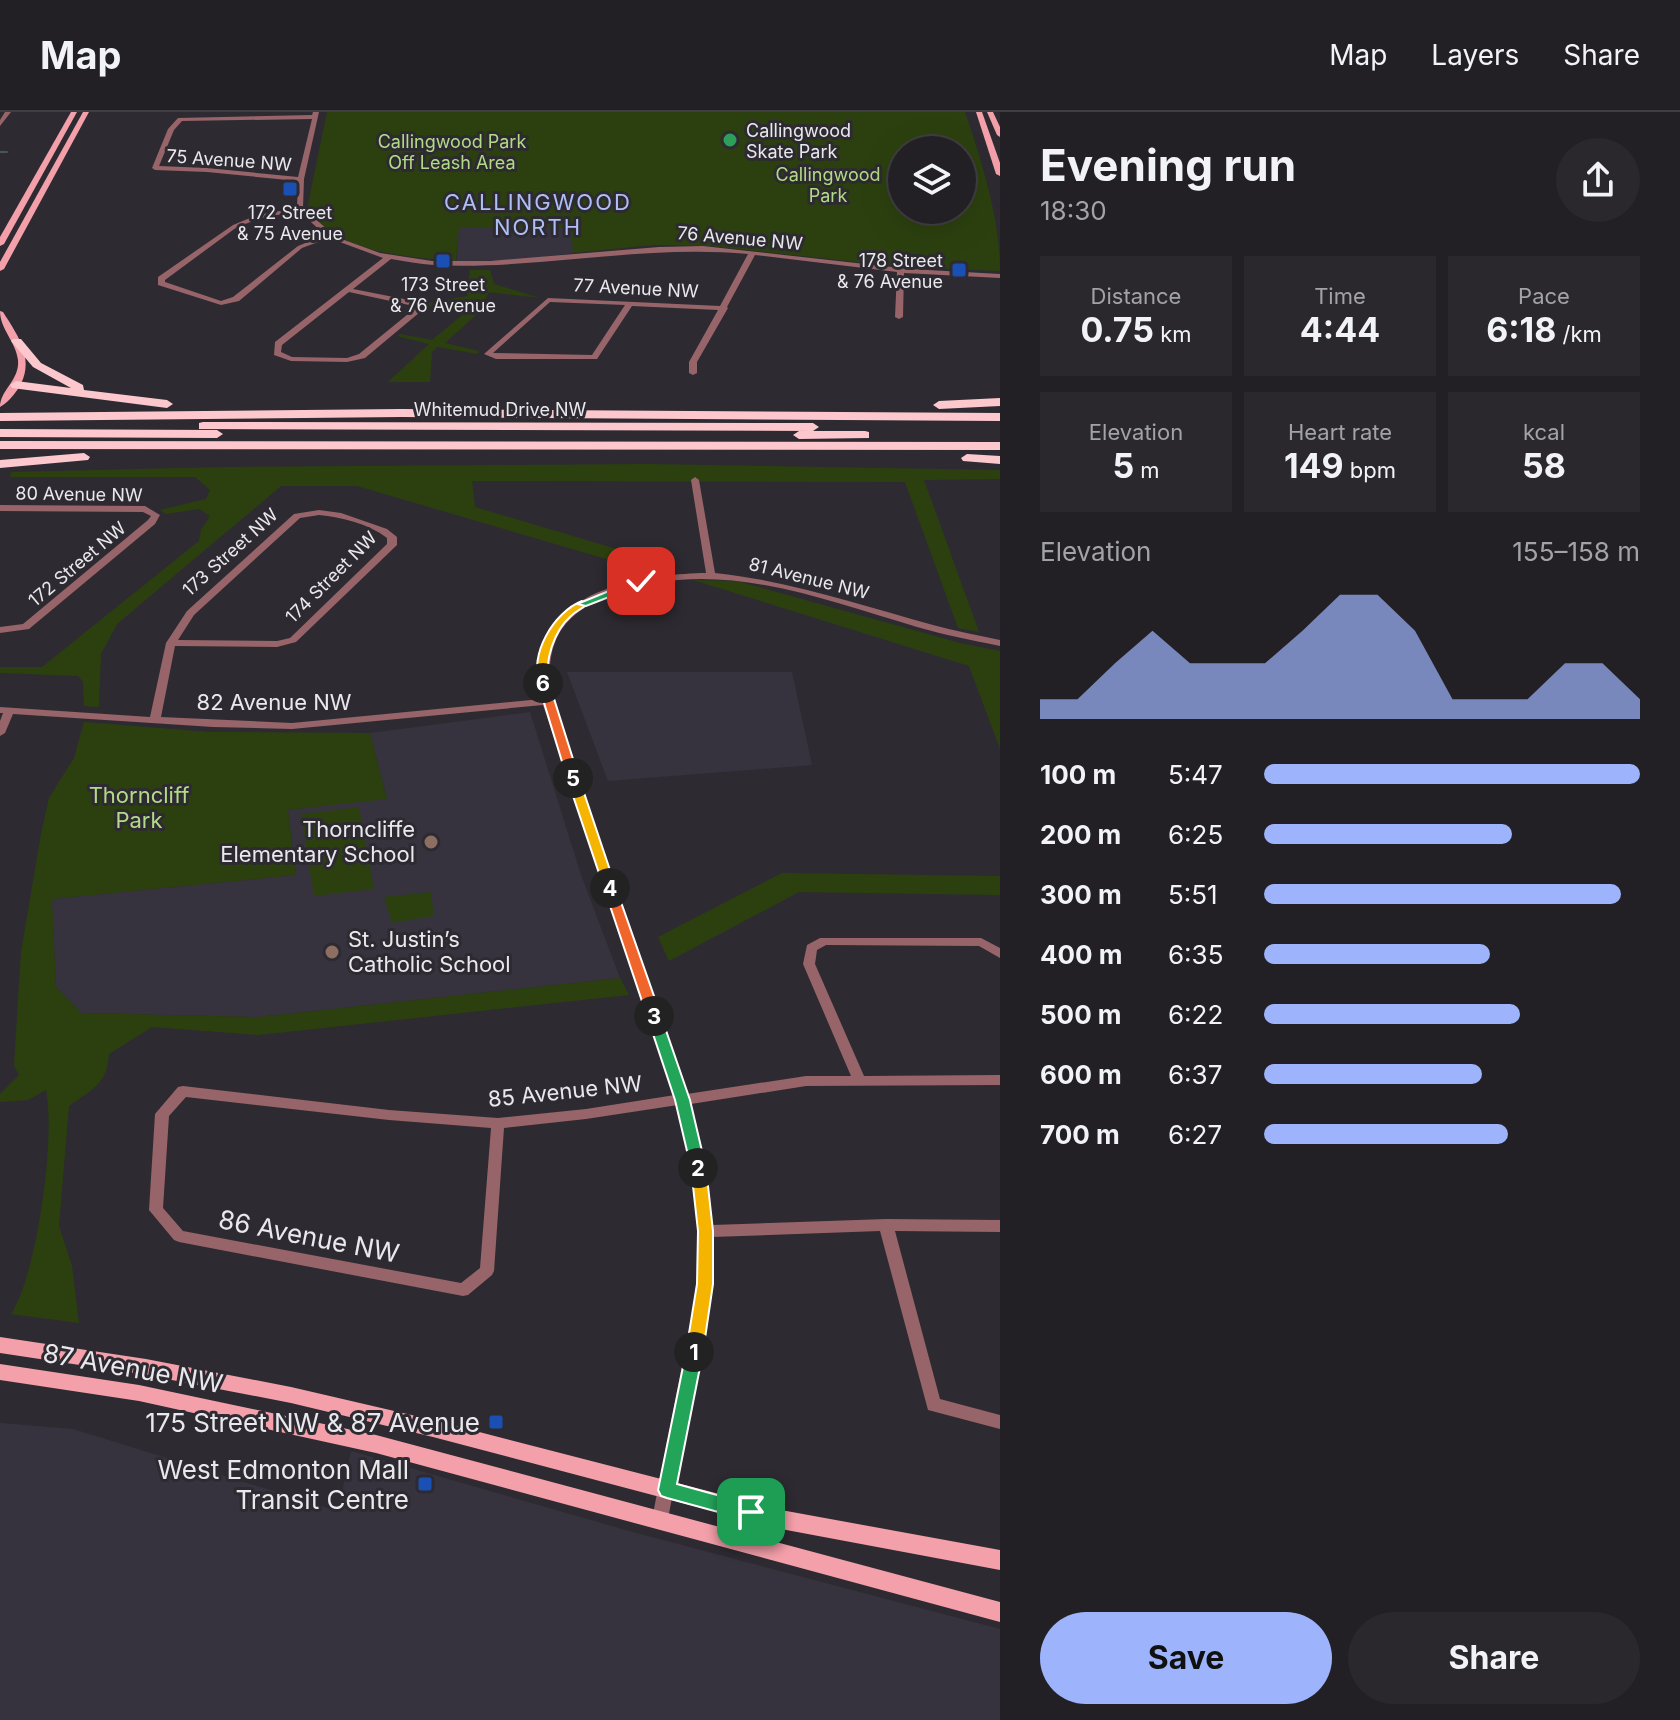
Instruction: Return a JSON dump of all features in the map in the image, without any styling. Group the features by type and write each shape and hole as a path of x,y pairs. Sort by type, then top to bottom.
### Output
{"highway":[{"path":"17,341 37,365 93,394"},
{"path":"16,385 188,406 401,413"},
{"path":"616,413 893,408 1000,402"},
{"path":"0,417 401,413 1000,417"},
{"name":"Whitemud Drive NW","path":"0,426 1000,428"},
{"name":"Whitemud Drive NW","path":"0,433 1000,435"},
{"path":"0,445 370,448 1000,446"},
{"path":"590,447 1000,459"},
{"path":"0,465 121,455 370,448"}],"main road":[{"path":"0,244 74,112"},
{"path":"0,269 86,112"},
{"path":"979,112 1000,173"},
{"path":"990,112 1000,135"},
{"path":"0,314 17,341 24,361 16,385 0,404"},
{"path":"0,385 16,385"},
{"name":"87 Avenue NW","path":"0,1345 149,1367 340,1406 848,1535 1000,1560"},
{"name":"87 Avenue NW","path":"0,1372 139,1393 376,1444 1000,1612"}],"street":[{"path":"0,124 8,112"},
{"path":"315,115 301,179 300,209 259,216 235,226 161,279 161,283 221,303 236,299 300,247 328,236"},
{"name":"75 Avenue NW","path":"301,179 155,168 171,129 180,119 315,115"},
{"name":"76 Avenue NW","path":"300,209 312,226 328,236 389,257 484,265 660,249 752,253 901,270 1000,276"},
{"path":"693,373 693,362 752,253"},
{"path":"348,290 415,305 416,312 362,356 347,360 291,359 277,353 278,344 389,257"},
{"path":"899,317 901,270"},
{"name":"77 Avenue NW","path":"630,303 594,357 490,356 490,350 548,300 630,303 724,308"},
{"path":"695,480 711,574"},
{"name":"80 Avenue NW","path":"0,508 145,509 156,515"},
{"name":"174 Street NW","path":"171,643 277,644 293,640 392,545 392,537 384,531 323,511 309,511"},
{"name":"173 Street NW","path":"155,719 171,643 190,613 297,516 309,511"},
{"name":"172 Street NW","path":"0,630 26,627 152,522 156,515"},
{"name":"81 Avenue NW","path":"547,702 541,673 547,644 566,615 602,594 641,581 711,574 769,581 924,626 1000,643"},
{"path":"547,702 683,1100 698,1163 705,1231 705,1284 660,1519"},
{"name":"82 Avenue NW","path":"5,710 292,726 547,702"},
{"path":"0,733 5,710"},
{"path":"860,1081 809,964 811,948 824,941 981,942 1000,954"},
{"name":"85 Avenue NW","path":"156,1210 162,1114 183,1091 389,1115 498,1123 806,1081 1000,1080"},
{"name":"86 Avenue NW","path":"156,1210 179,1236 463,1290 487,1271 498,1123"},
{"path":"705,1231 886,1225 1000,1226"},
{"path":"886,1225 934,1405 1000,1422"}],"shaded area":[{"path":"458,228 572,228 573,253 524,260 457,261"},
{"path":"567,672 792,672 812,765 608,781"},
{"path":"530,712 581,875 620,978 258,1017 81,1013 56,987 52,899 296,875 288,810 387,798 370,733"},
{"path":"0,1423 73,1429 338,1511 351,1451 629,1531 1000,1629 1000,1720 0,1720"}],"green space":[{"name":"Callingwood Park","path":"327,112 965,112 973,136 888,136 888,224 976,224 976,146 997,231 1000,271 903,267 710,246 653,245 573,253 571,228 459,228 456,261 375,250 338,236 307,209"},
{"path":"470,270 490,270 494,284 540,298 489,292 476,315 445,343 479,351 478,354 437,347 432,352 430,382 388,382 429,344 397,336 432,340 467,311 467,305 463,303 423,304 467,296"},
{"path":"648,464 1000,470 1000,479 924,480 979,632 958,628 905,482 472,481 475,507 677,567 644,570 357,486 281,486 117,624 101,654 99,707 84,706 83,682 78,676 0,673 0,667 42,667 199,541 201,530 210,516 199,509 166,514 160,510 206,499 210,490 195,477 10,477 12,472"},
{"path":"693,580 737,581 960,643 1000,651 1000,749 969,666"},
{"name":"Thorncliff Park","path":"84,722 209,732 370,733 387,799 288,810 296,875 52,899 56,987 81,1013 258,1017 620,978 629,995 258,1035 152,1027 109,1054 102,1080 69,1106 59,1226 72,1266 79,1323 11,1314 29,1269 36,1238 46,1171 48,1112 46,1090 28,1100 0,1102 0,1094 19,1075 14,1065 21,952 49,798 74,758"},
{"path":"359,807 374,889 314,896 301,814"},
{"path":"782,873 1000,876 1000,895 799,892 669,961 658,937"},
{"path":"431,892 434,916 392,923 384,897"}],"waterway":[{"path":"0,152 7,152"}],"place":[{"name":"Callingwood Skate Park","path":"730,140"},
{"name":"172 Street & 75 Avenue","path":"290,189"},
{"name":"173 Street & 76 Avenue","path":"443,261"},
{"name":"178 Street & 76 Avenue","path":"959,270"},
{"name":"Thorncliffe Elementary School","path":"431,842"},
{"name":"St. Justin’s Catholic School","path":"332,952"},
{"name":"175 Street NW & 87 Avenue","path":"496,1422"},
{"name":"West Edmonton Mall Transit Centre","path":"425,1484"}],"district":[{"name":"CALLINGWOOD NORTH","path":"538,214"}],"route":[{"path":"641,581 602,594 566,615 547,644 541,673 547,702 683,1100 698,1163 705,1231 705,1284 667,1490 751,1512"}],"park label":[{"name":"Callingwood Park Off Leash Area","path":"452,151"}]}
